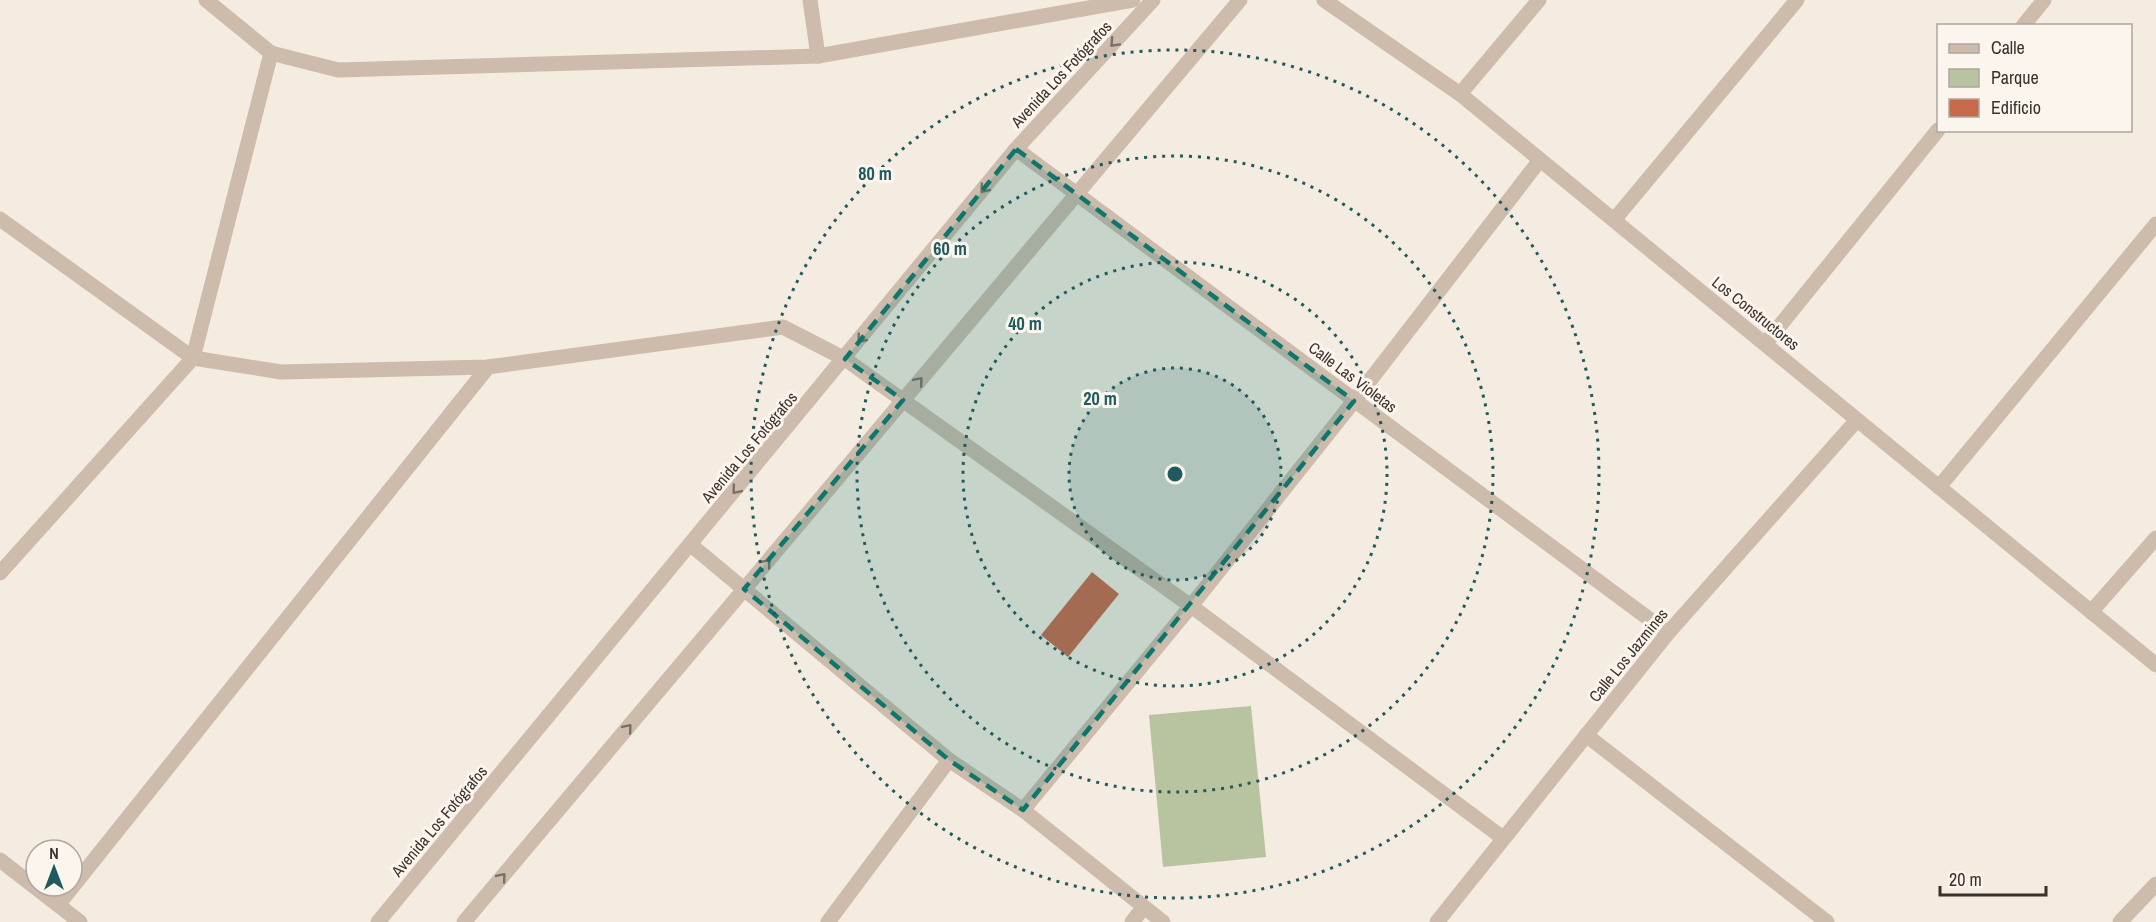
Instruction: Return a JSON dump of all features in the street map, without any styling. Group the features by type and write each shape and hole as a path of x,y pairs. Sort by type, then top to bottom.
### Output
{"street":[{"path":"206,0 271,53 338,70 818,56 1133,0"},
{"path":"810,0 818,56"},
{"name":"Avenida Los Fotógrafos","path":"378,922 1016,149 1153,0"},
{"path":"464,922 1240,0"},
{"name":"Los Constructores","path":"1324,0 1461,94 2156,665"},
{"path":"1461,94 1539,0"},
{"path":"1614,220 1797,0"},
{"path":"2025,24 2044,0"},
{"path":"0,573 193,358 271,53"},
{"path":"1765,344 1937,131"},
{"name":"Calle Las Violetas","path":"1016,149 1668,633"},
{"path":"1023,810 1191,606 1354,401 1540,160"},
{"path":"0,219 193,358 281,372 488,367 783,327 845,359 903,400 1191,606 1503,838"},
{"path":"1939,487 2156,224"},
{"path":"58,905 488,367"},
{"name":"Calle Los Jazmines","path":"1437,922 1668,633 1857,420"},
{"path":"2091,612 2156,538"},
{"path":"691,545 949,760 1023,810 1163,922"},
{"path":"1586,735 1819,919"},
{"path":"828,922 949,760"},
{"path":"0,860 80,922"},
{"path":"2120,922 2156,884"},
{"path":"1132,922 1144,907"}],"highlighted area":[{"path":"1016,149 1354,401 1023,810 949,760 744,589 903,400 845,359"}],"green space":[{"path":"1251,706 1266,857 1163,867 1149,715"}],"building":[{"path":"1092,572 1119,594 1068,657 1041,635"}]}
